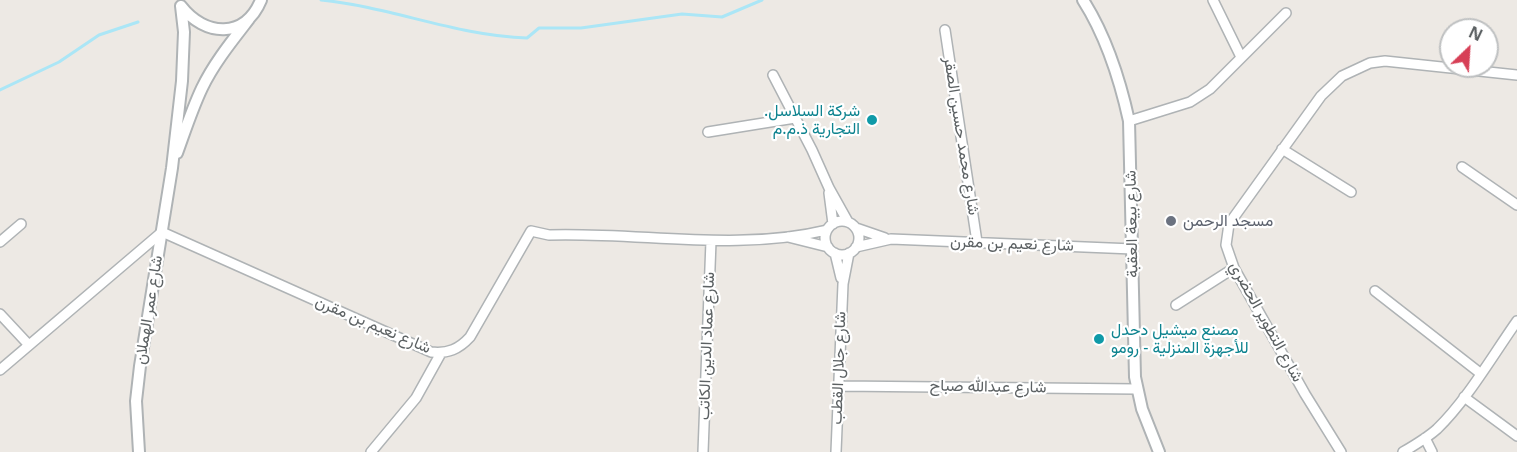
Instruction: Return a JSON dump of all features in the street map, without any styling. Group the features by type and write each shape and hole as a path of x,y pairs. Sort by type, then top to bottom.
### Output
{"street":[{"path":"171,0 180,4 191,19 205,27 220,30 236,27 249,19"},
{"name":"شارع عمر الهملان","path":"172,168 192,110 203,86 217,63 258,9 261,0"},
{"name":"شارع بيعة العقبة","path":"1083,0 1095,21 1107,52 1121,89 1129,121 1134,365 1142,409 1159,452"},
{"path":"1213,0 1241,57"},
{"name":"شارع عمر الهملان","path":"139,452 136,401 172,168 184,56 184,32 180,4"},
{"path":"1129,121 1190,102 1210,89 1286,13"},
{"name":"شارع محمد حسين الصقر","path":"945,30 977,242"},
{"name":"شارع التطوير الحضري","path":"1341,452 1305,394 1234,268 1226,245 1229,224 1282,148 1331,84 1342,76 1370,63 1401,61 1517,75"},
{"path":"773,75 816,157 829,188 848,222 856,228 859,238 853,250 831,250 825,237 830,227 837,221 848,222"},
{"path":"708,132 795,118"},
{"path":"1282,148 1352,192"},
{"path":"1462,167 1517,205"},
{"path":"829,188 830,227"},
{"path":"0,242 21,224"},
{"name":"شارع نعيم بن مقرن","path":"162,232 431,352 441,353 462,345 470,337 531,231 549,235 711,241 783,236 830,227"},
{"name":"شارع نعيم بن مقرن","path":"856,228 891,239 1133,249"},
{"path":"0,370 162,232"},
{"name":"شارع نعيم بن مقرن","path":"783,236 831,250"},
{"name":"شارع نعيم بن مقرن","path":"853,250 891,239"},
{"name":"شارع عماد الدين الكاتب","path":"703,452 711,241"},
{"name":"شارع جلال القطب","path":"831,250 843,284"},
{"name":"شارع جلال القطب","path":"836,452 843,284 853,250"},
{"path":"1176,305 1234,268"},
{"path":"1375,291 1480,373"},
{"path":"0,314 28,344"},
{"path":"1402,452 1438,428 1464,398 1517,321"},
{"path":"371,452 416,398 441,353"},
{"name":"شارع عبدالله صباح","path":"839,386 1137,389"},
{"path":"1464,398 1517,436"},
{"path":"1425,438 1432,452"}],"waterway":[{"path":"321,0 475,32 527,38 539,28 581,28 682,14 722,17 762,0"},
{"path":"0,90 59,62 99,35 138,22"}],"place":[{"name":".شركة السلاسل التجارية ذ.م.م","path":"872,120"},
{"name":"مسجد الرحمن","path":"1171,221"},
{"name":"مصنع ميشيل دحدل للأجهزة المنزلية - رومو","path":"1099,339"}]}
